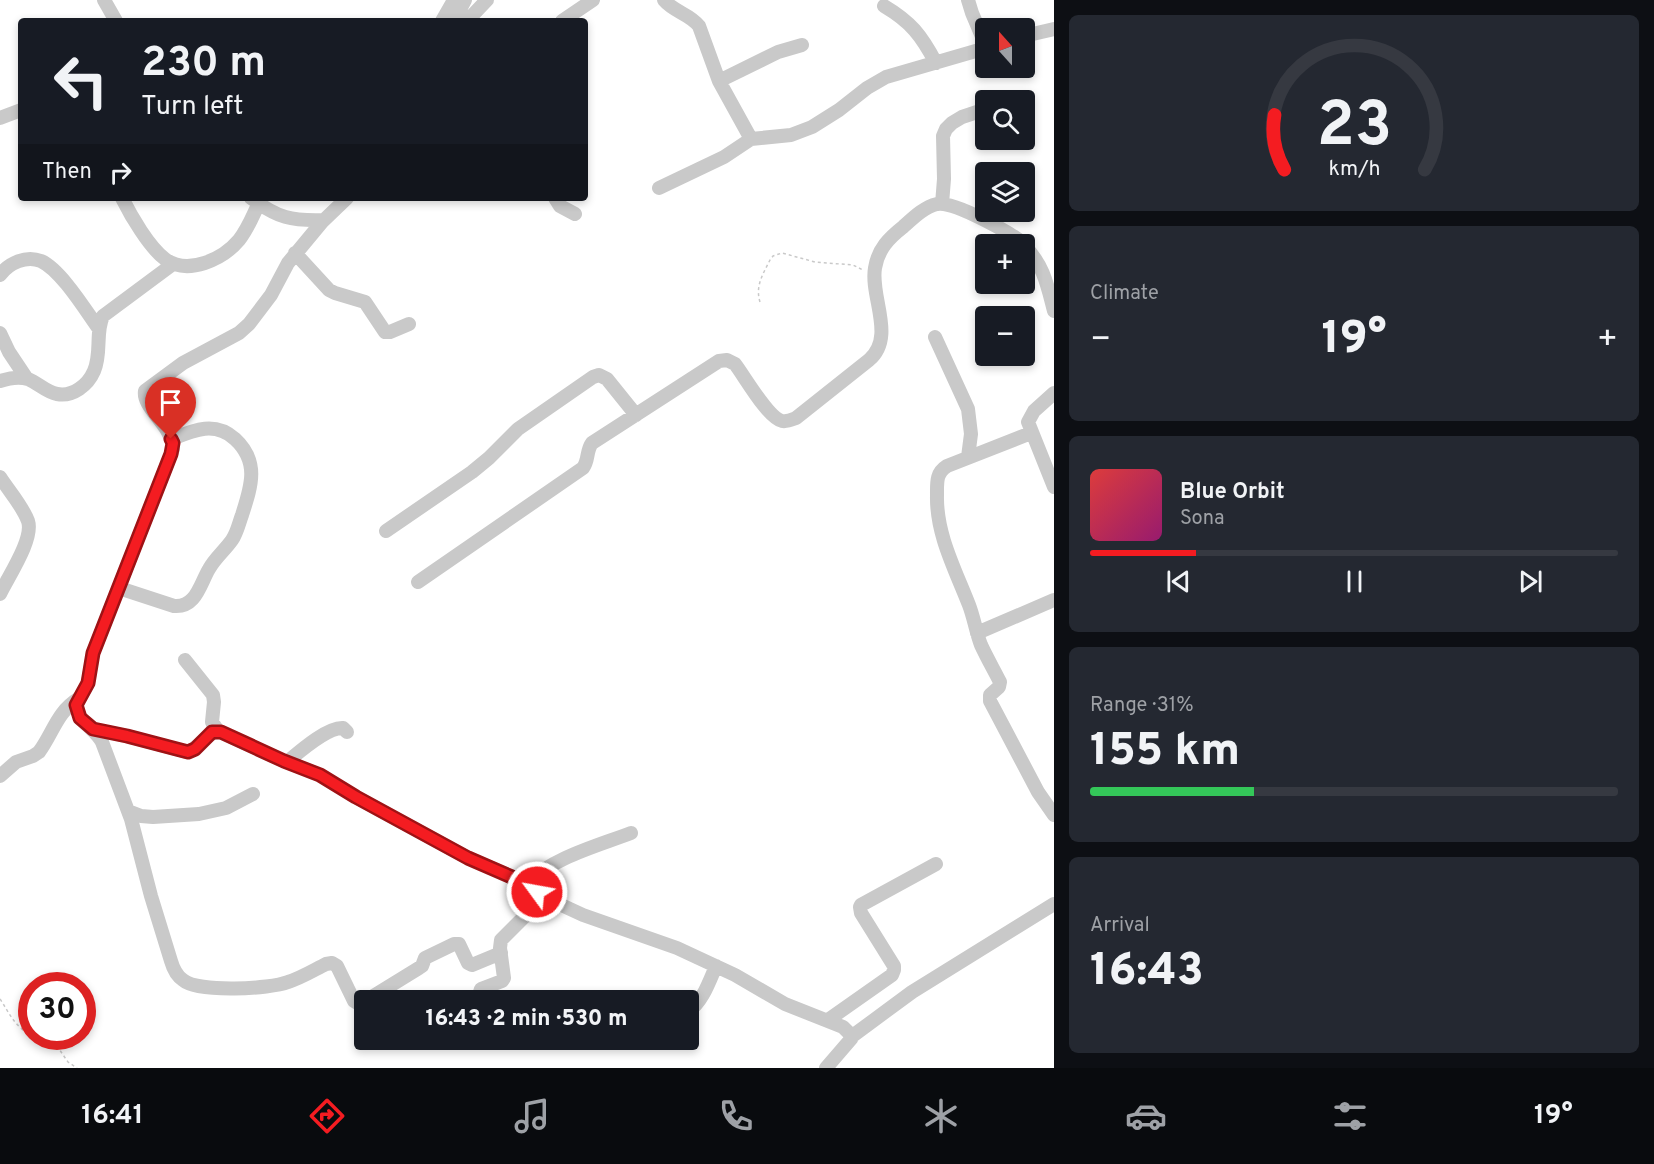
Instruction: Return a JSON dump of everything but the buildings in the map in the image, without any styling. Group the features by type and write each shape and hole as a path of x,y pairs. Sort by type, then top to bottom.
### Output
{"street":[{"path":"105,0 114,18"},
{"path":"444,18 454,0"},
{"path":"456,18 465,0"},
{"path":"470,18 487,0"},
{"path":"567,18 594,0"},
{"path":"664,0 672,8 691,17 697,23 719,81 751,139"},
{"path":"968,0 975,20"},
{"path":"884,6 912,26 936,63"},
{"path":"1035,33 1054,28"},
{"path":"719,81 778,52 802,45"},
{"path":"659,188 724,157 751,139 791,135 805,130 826,119 879,81 975,51"},
{"path":"0,118 18,111"},
{"path":"942,204 943,136 952,123 975,112"},
{"path":"124,201 154,248 164,258 173,264 192,266 207,263 238,242 244,233 255,201"},
{"path":"257,201 286,218 324,220"},
{"path":"344,201 295,253 271,295 249,324 238,333 176,367 145,392 145,399 168,432 173,449 93,653 88,683 76,705 78,715 93,729 102,742 128,811 173,968 182,980 202,987 266,987 290,982 332,963 337,966 354,1001"},
{"path":"557,201 560,206 574,214"},
{"path":"418,582 579,471 586,464 588,449 592,443 715,363 723,360 735,364 771,415 782,421 796,418 879,350 882,330 874,276 876,262 885,244 923,210 936,204 958,208 1011,234"},
{"path":"295,253 329,290 365,302 385,332 409,324"},
{"path":"1035,256 1042,268 1054,311"},
{"path":"0,275 18,261 41,261 66,284 99,328"},
{"path":"0,381 12,377 27,379 59,394 71,393 79,389 89,381 95,369 99,328 104,316 173,264"},
{"path":"0,333 9,352 27,379"},
{"path":"935,337 968,409 971,434 968,457"},
{"path":"386,531 472,472 518,429 593,377 599,375 607,379 636,415"},
{"path":"1054,393 1029,417 1028,422 1054,487"},
{"path":"119,588 174,606 183,606 192,600 213,563 232,540 237,530 251,486 250,462 242,446 230,435 213,428 198,429 171,439"},
{"path":"1031,433 947,466 939,473 937,479 937,513 941,535 970,609 981,645 1001,684 991,694 989,700 1038,792 1054,815"},
{"path":"0,477 23,510 29,528 27,541 0,594"},
{"path":"977,633 1054,600"},
{"path":"185,660 212,691 214,702 212,722 218,731 320,775 468,858 525,884 544,897 583,915 678,948 752,984 785,1004 843,1027 851,1037"},
{"path":"0,776 16,762 39,752 63,711 78,699"},
{"path":"287,762 307,745 336,729 341,728 347,732"},
{"path":"93,729 188,752 195,749 212,732 218,731"},
{"path":"128,811 141,816 153,817 200,814 226,808 253,794"},
{"path":"525,884 542,869 558,860 631,833"},
{"path":"828,1020 891,975 894,970 894,966 861,913 861,905 936,864"},
{"path":"481,990 502,981 504,978 500,943 503,937 544,897"},
{"path":"826,1068 851,1037 912,992 1054,904"},
{"path":"384,990 419,969 425,958 454,944 459,944 468,963 472,965 501,953"},
{"path":"699,1002 716,966"}],"path":[{"path":"760,302 758,286 766,268 773,256 782,253 815,262 853,265 874,276"},
{"path":"0,999 18,1026"},
{"path":"60,1050 68,1062 77,1068"}],"route":[{"path":"171,439 173,449 93,653 88,683 76,705 80,718 93,729 183,752 195,749 212,732 221,732 320,775 468,858 514,878 537,892"}]}
